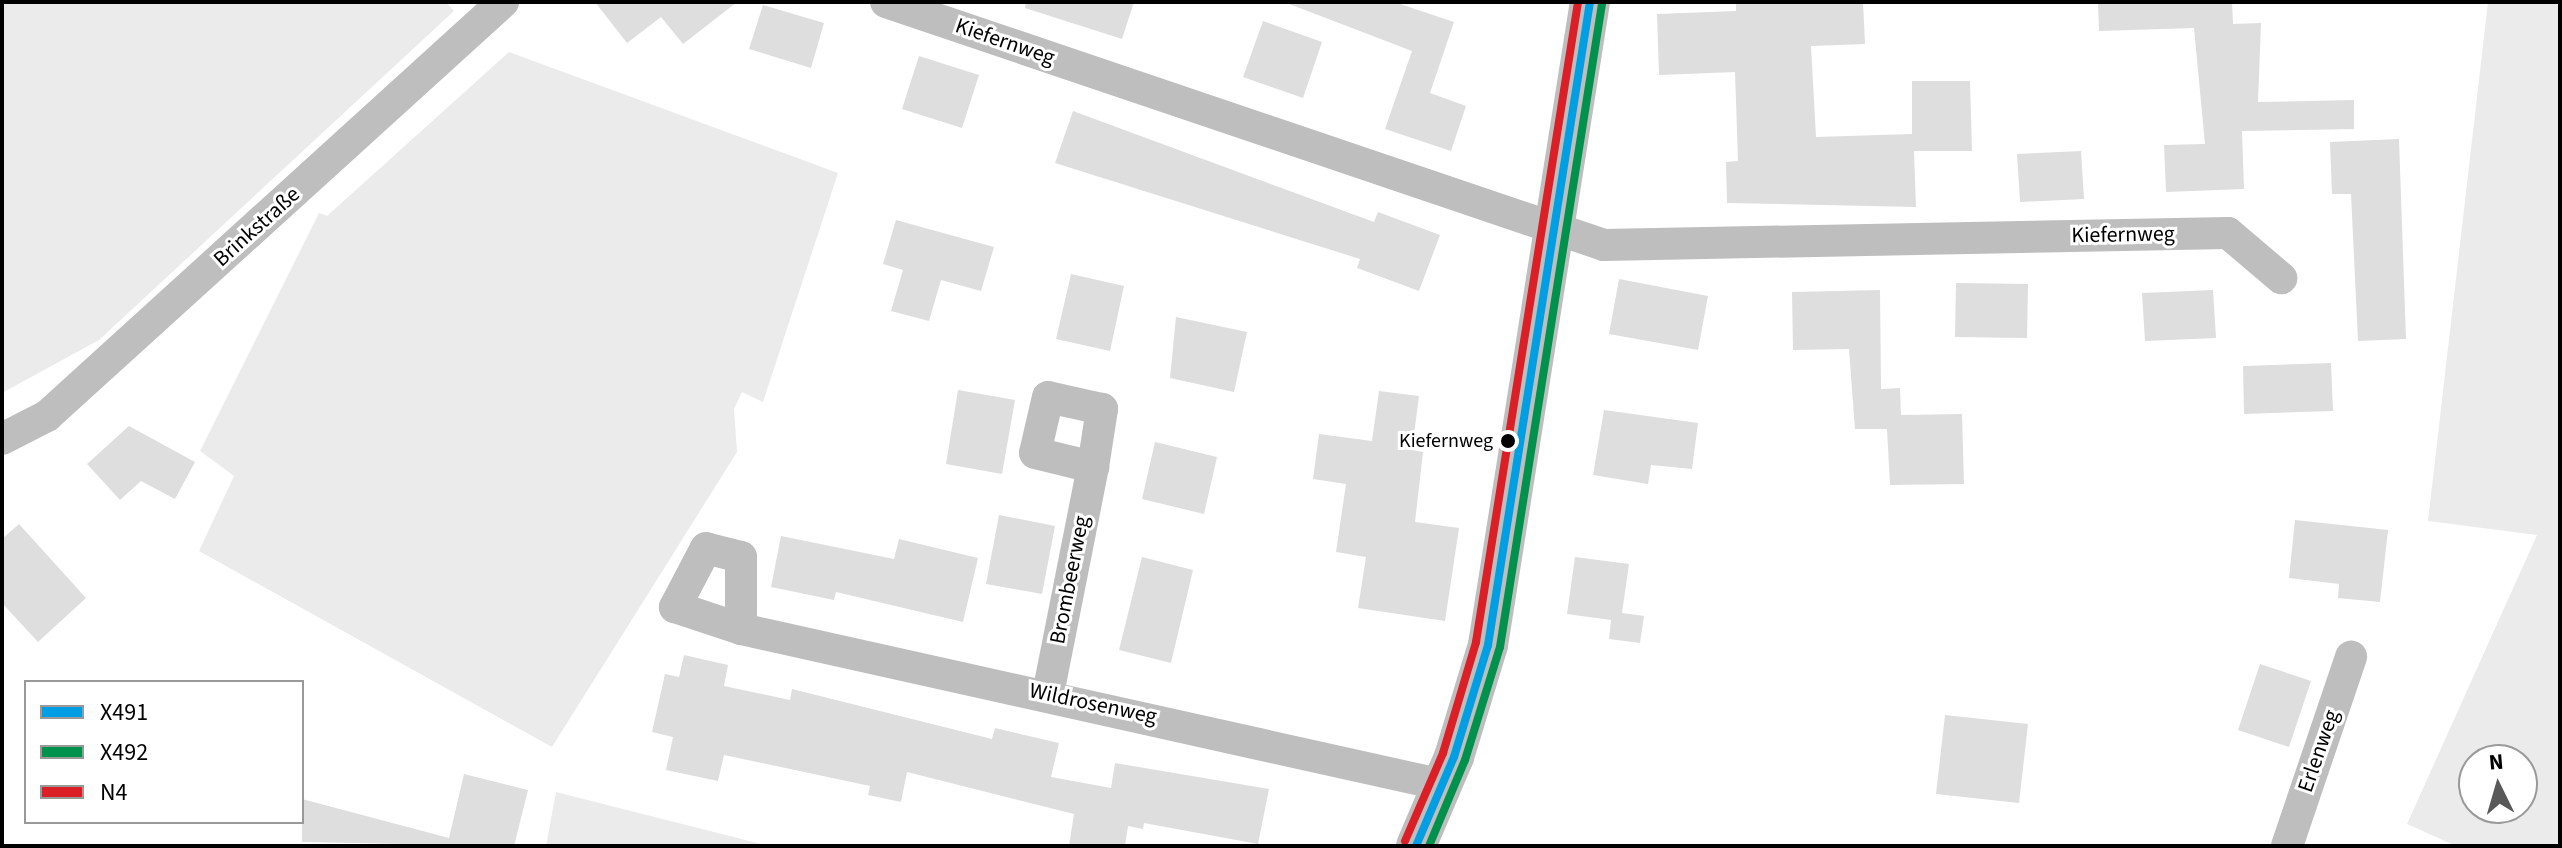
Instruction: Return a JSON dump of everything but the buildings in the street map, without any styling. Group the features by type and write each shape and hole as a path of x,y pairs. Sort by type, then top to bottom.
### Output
{"street":[{"name":"Brinkstraße","path":"2,439 47,416 503,2"},
{"name":"Kiefernweg","path":"886,2 1557,231 1637,248 2228,233 2281,278"},
{"path":"1416,846 1443,785 1488,645 1557,231 1590,2"},
{"name":"Brombeerweg","path":"1048,694 1093,467"},
{"name":"Wildrosenweg","path":"741,629 1048,694 1443,785"},
{"name":"Erlenweg","path":"2287,846 2351,657"}],"shaded area":[{"path":"2,2 446,2 454,11 99,340 2,393"},
{"path":"2488,2 2560,2 2560,846 2456,846 2407,824 2537,535 2428,521"},
{"path":"509,52 838,173 763,402 742,392 734,409 737,452 552,747 199,551 234,476 200,451 319,213 327,216"},
{"path":"556,792 769,846 546,846"}],"transit line":[{"name":"N4","path":"1405,841 1443,753 1476,642 1578,2"},
{"name":"X491","path":"1416,846 1454,757 1488,645 1590,2"},
{"name":"X492","path":"1429,846 1465,760 1500,647 1602,4"}],"place":[{"name":"Kiefernweg","path":"1508,441"}]}
